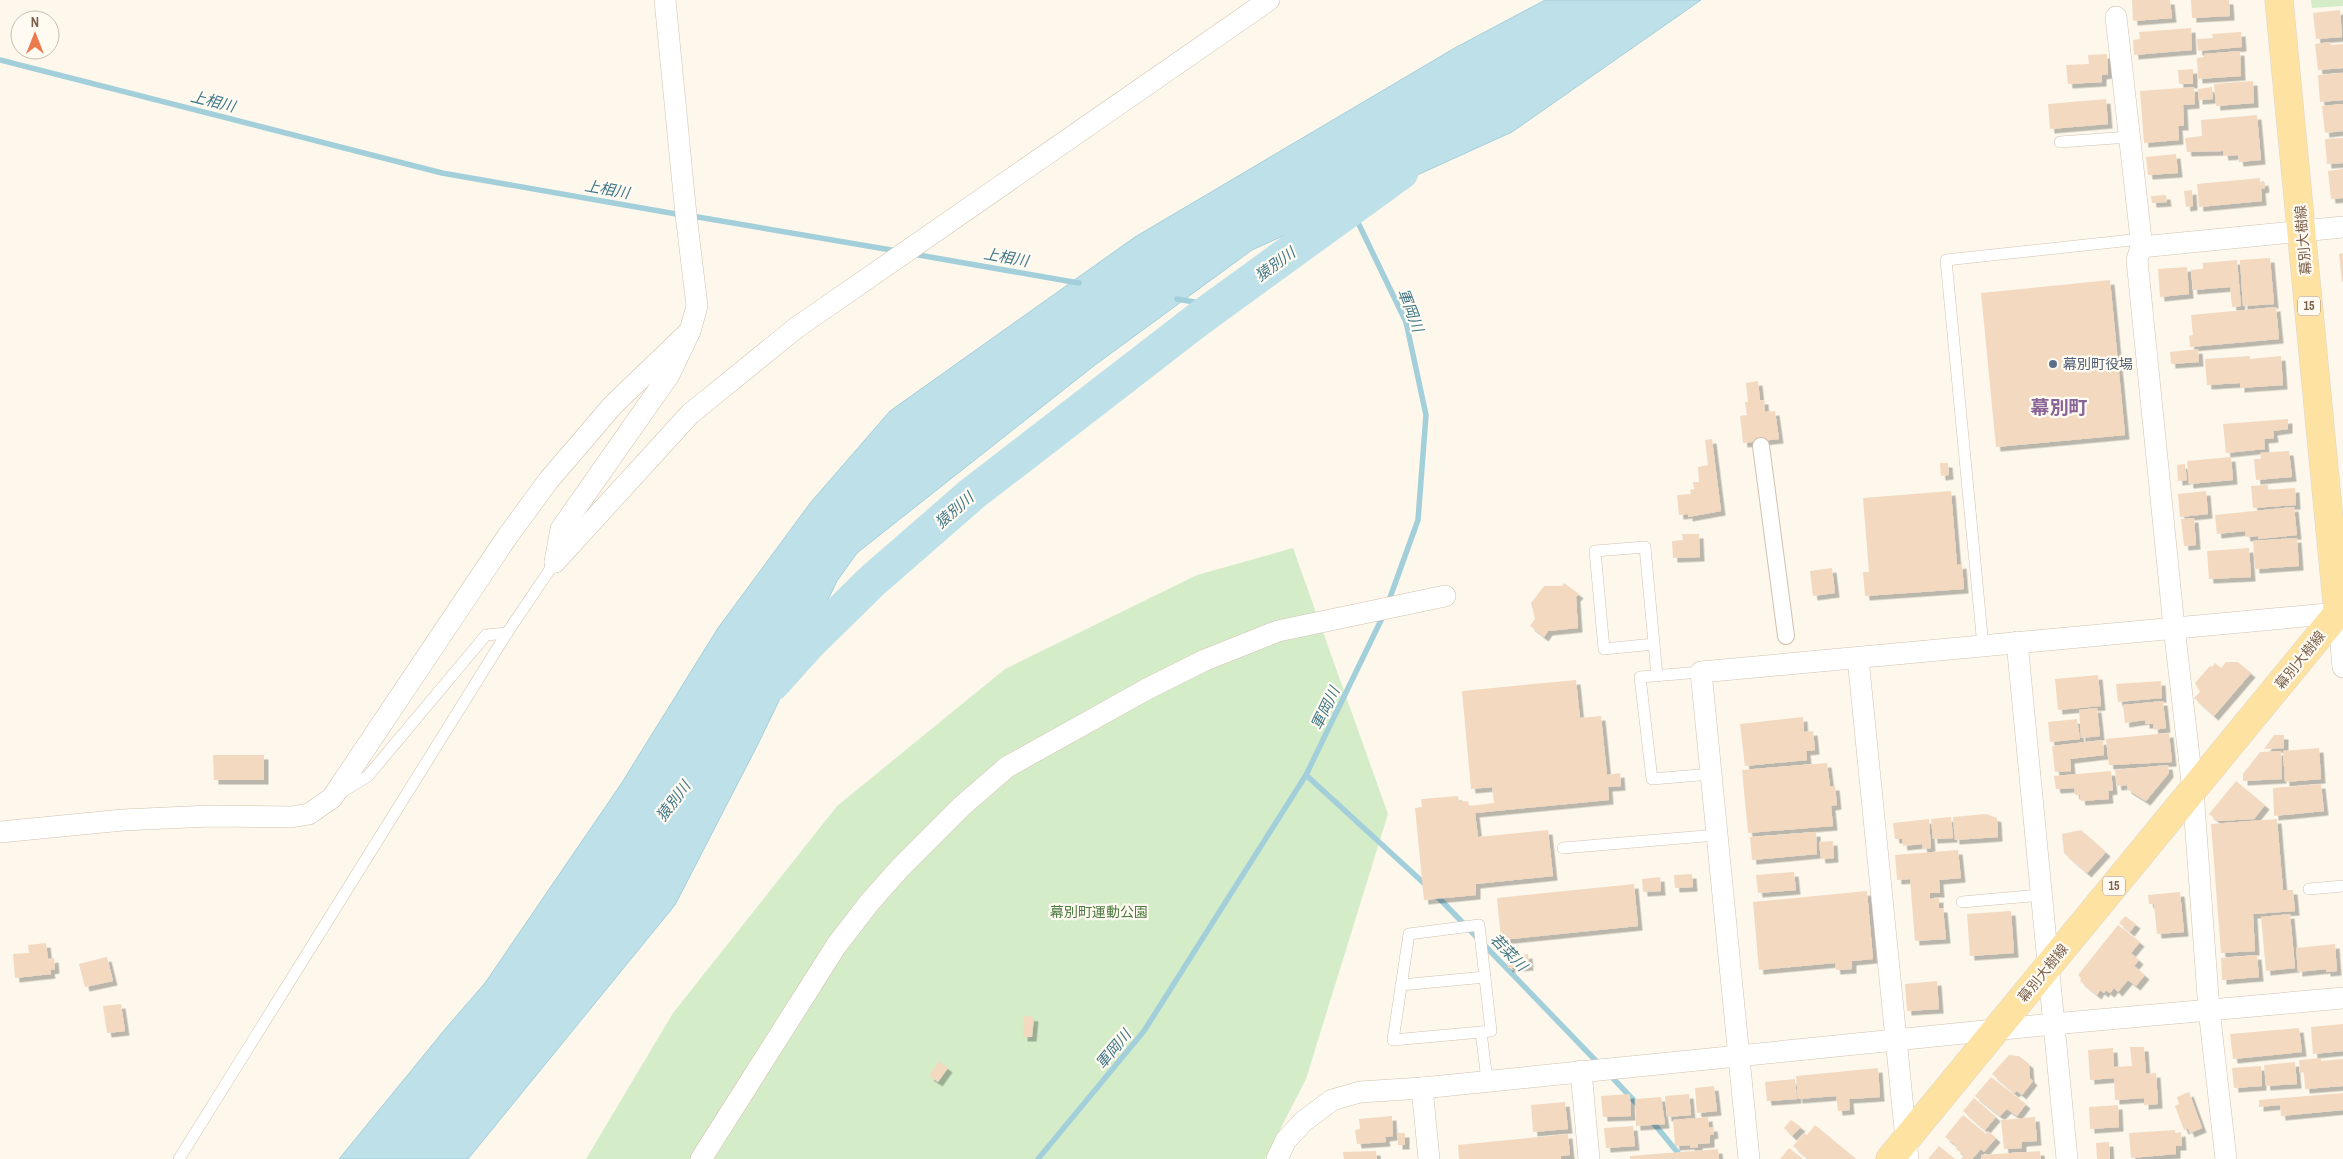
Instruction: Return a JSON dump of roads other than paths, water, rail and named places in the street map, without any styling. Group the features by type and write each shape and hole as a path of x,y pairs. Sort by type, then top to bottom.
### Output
{"main road":[{"name":"幕別大樹線","path":"1902,1152 1997,1030 2338,613 2279,0"}],"street":[{"path":"555,562 561,529 669,375 690,331 698,306 686,215 665,0"},
{"path":"555,562 690,414 796,328 1269,0"},
{"path":"2116,18 2141,243 2137,260 2174,627 2193,791 2209,1010 2226,1159"},
{"path":"2141,243 2343,227"},
{"path":"0,832 123,820 210,816 291,816 309,814 332,798 507,537 548,481 613,405 690,331"},
{"path":"1761,446 1786,636"},
{"path":"701,1159 836,946 869,903 900,868 962,806 1007,768 1147,689 1205,660 1278,631 1445,596"},
{"path":"1749,1159 1701,672 2338,613 2343,667"},
{"path":"2017,642 2067,1159"},
{"path":"1858,658 1896,1040 1902,1152"},
{"path":"1277,1159 1286,1140 1304,1121 1332,1100 1360,1092 1422,1088 2053,1024 2343,998"},
{"path":"1581,1071 1589,1159"},
{"path":"1422,1088 1428,1159"}],"lane":[{"path":"2060,142 2129,137"},
{"path":"1983,646 1946,260 2141,243"},
{"path":"1654,644 1604,649 1595,551 1645,547 1657,676"},
{"path":"179,1159 507,633 555,562"},
{"path":"332,798 368,776 486,635 507,633"},
{"path":"1701,672 1640,677 1652,779 1711,774"},
{"path":"1563,848 1716,835"},
{"path":"2309,889 2343,886"},
{"path":"1962,902 2041,895"},
{"path":"1479,925 1491,1031 1393,1040 1401,985 1409,934 1479,925"},
{"path":"1401,985 1485,977"},
{"path":"1480,1032 1487,1080"}],"water":[{"path":"1545,0 1701,0 1512,132 1252,250 1095,365 857,553 837,581 758,744 675,905 468,1159 339,1159 485,983 621,784 718,628 811,502 890,411 1135,237 1453,49"}],"waterway":[{"name":"上相川","path":"0,60 442,173 682,215"},
{"name":"猿別川","path":"772,684 809,643 871,582 972,494 1200,318 1401,172"},
{"name":"軍岡川","path":"1351,208 1406,322 1426,415 1418,520 1388,603"},
{"name":"上相川","path":"692,216 897,251"},
{"name":"上相川","path":"913,254 1079,283"},
{"name":"上相川","path":"1177,299 1217,306"},
{"name":"軍岡川","path":"1038,1159 1144,1031 1306,775 1384,614"},
{"name":"若菜川","path":"1306,775 1427,886"},
{"name":"若菜川","path":"1435,894 1599,1064"},
{"name":"若菜川","path":"1609,1074 1640,1107"},
{"name":"若菜川","path":"1651,1120 1683,1159"}],"place":[{"name":"幕別町役場","path":"2053,364"}],"district":[{"name":"幕別町","path":"2059,407"}],"park label":[{"name":"幕別町運動公園","path":"1099,912"}]}
